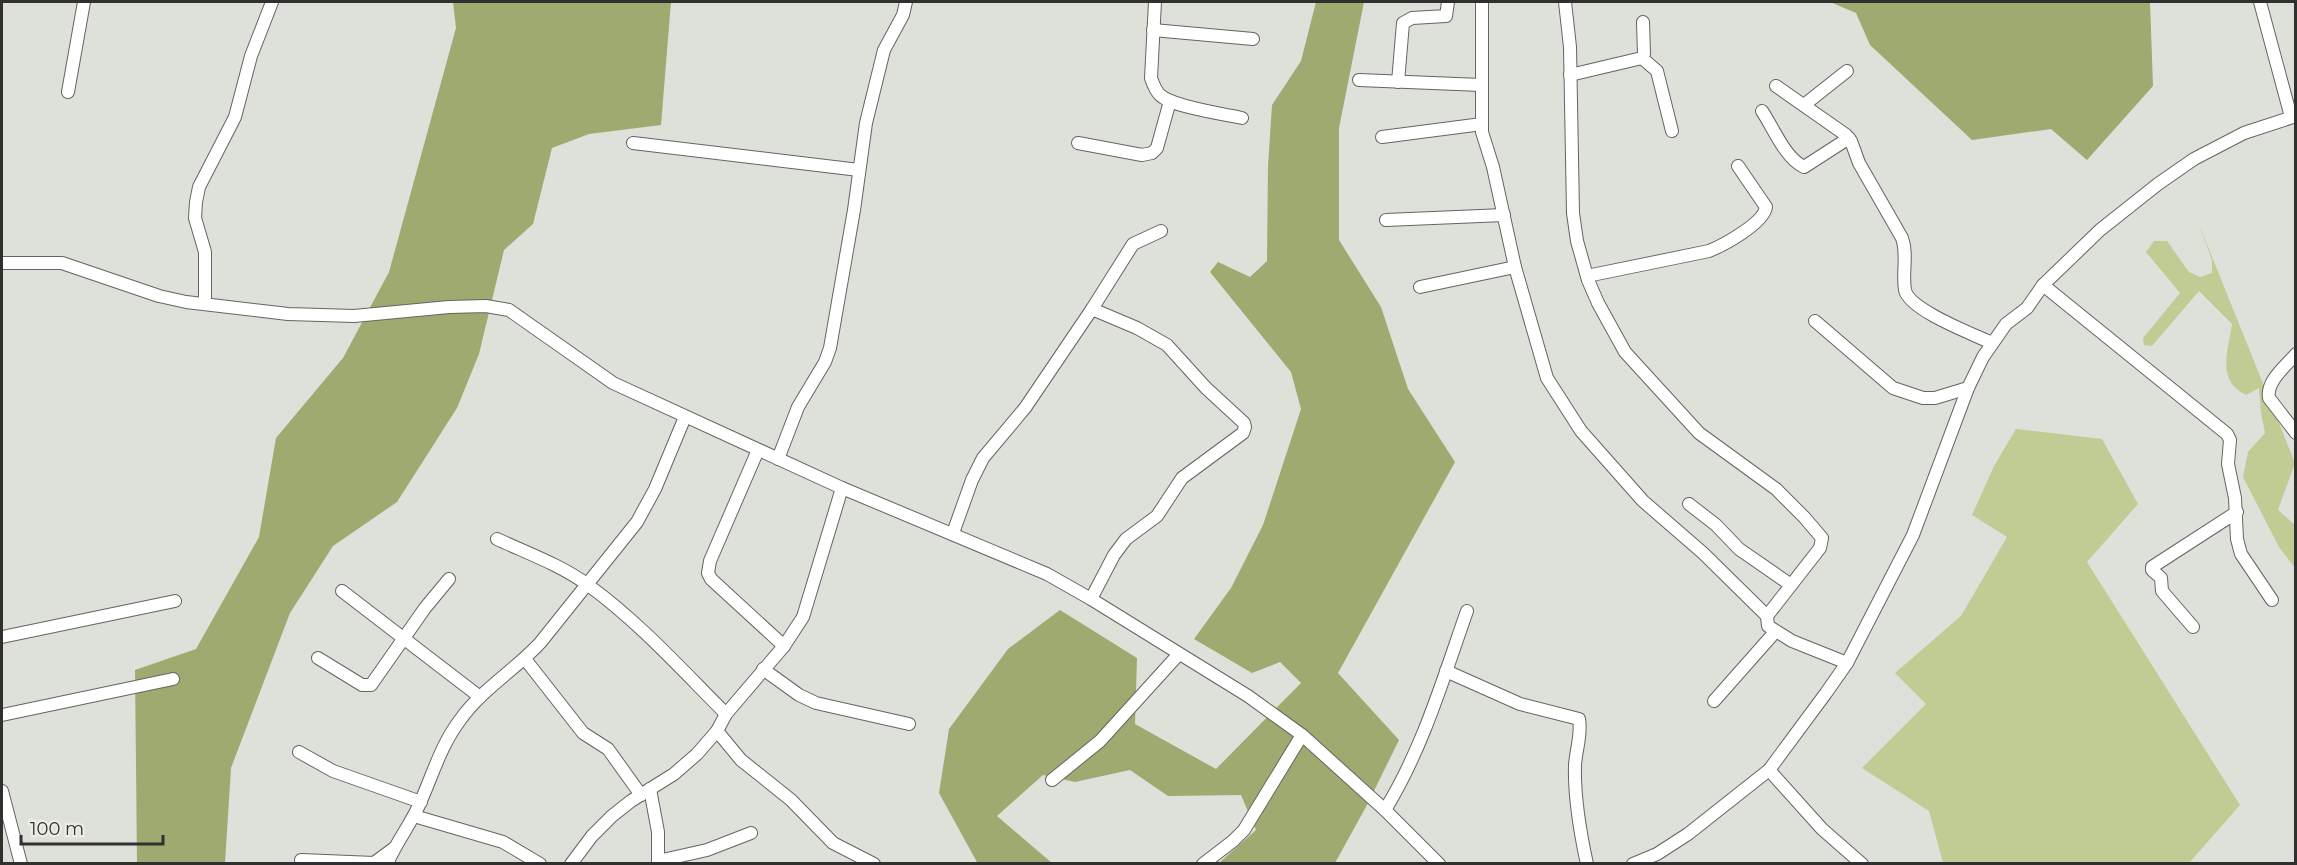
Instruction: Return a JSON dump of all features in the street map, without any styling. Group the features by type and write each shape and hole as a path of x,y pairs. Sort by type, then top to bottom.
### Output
{"street":[{"path":"68,93 84,2"},
{"path":"205,304 205,252 195,218 199,187 235,117 251,56 272,2"},
{"path":"778,459 798,407 825,362 830,348 866,123 884,50 903,15 906,2"},
{"path":"1155,2 1151,78 1154,88 1170,101 1242,118"},
{"path":"1398,82 1403,23 1412,18 1446,16 1448,2"},
{"path":"1482,2 1482,124 1515,267 1547,378 1581,431 1643,501 1703,552 1767,616 1768,626 1775,632 1819,653 1847,663"},
{"path":"1565,2 1570,75 1573,213 1577,241 1587,276 1609,325 1633,362 1699,433 1776,489 1822,538 1820,548 1767,616"},
{"path":"1633,864 1657,854 1688,834 1769,770 1847,663 1913,535 1968,388 1992,343 2006,324 2026,308 2043,285 2100,230 2158,184 2194,159 2244,133 2293,117 2260,2"},
{"path":"1642,58 1644,54 1643,22"},
{"path":"1153,30 1253,39"},
{"path":"1570,75 1642,58"},
{"path":"1642,58 1657,71 1672,131"},
{"path":"1804,105 1847,70"},
{"path":"1359,80 1481,85"},
{"path":"1776,86 1849,138 1858,163 1902,238 1905,248 1907,296 1942,319 1992,343"},
{"path":"1078,143 1142,155 1152,153 1157,148 1170,101"},
{"path":"1762,111 1790,155 1797,163 1804,166 1849,138"},
{"path":"1382,137 1482,124"},
{"path":"633,143 859,170"},
{"path":"1587,276 1709,251 1720,247 1753,225 1763,216 1766,207 1738,166"},
{"path":"1386,220 1504,215"},
{"path":"954,533 972,480 983,458 1025,408 1133,244 1161,231"},
{"path":"2,263 62,263 159,296 288,314 336,316 449,307 498,307 509,310 613,383 842,488 954,533 1047,574 1091,599 1178,655 1248,696 1302,735 1385,810 1439,864"},
{"path":"1420,287 1515,267"},
{"path":"2043,285 2227,434 2230,446 2228,464 2236,512 2237,539 2241,554 2272,600"},
{"path":"1091,599 1114,555 1126,539 1157,516 1182,478 1243,433 1245,427 1244,423 1206,388 1167,345 1137,328 1092,309"},
{"path":"1815,321 1893,388 1923,398 1935,398 1968,388"},
{"path":"2295,354 2270,385 2268,392 2269,398 2295,433"},
{"path":"387,864 421,802 443,746 460,719 480,697 525,659 637,522 655,489 685,417"},
{"path":"758,450 710,561 708,573 711,579 784,646"},
{"path":"572,864 592,836 612,816 674,774 697,754 717,731 726,714 784,646 803,617 842,488"},
{"path":"1689,504 1716,525 1739,549 1791,585"},
{"path":"2193,627 2162,591 2161,578 2152,570 2152,567 2236,512"},
{"path":"497,539 543,560 586,584 639,627 726,714"},
{"path":"318,658 362,685 371,685 449,579"},
{"path":"342,591 480,697"},
{"path":"2,637 174,601"},
{"path":"1385,810 1402,783 1418,750 1467,610"},
{"path":"1714,701 1775,632"},
{"path":"1052,780 1100,741 1178,655"},
{"path":"525,659 583,733 608,749 646,792 658,831 658,862 707,850 751,833"},
{"path":"763,669 799,695 816,703 909,723"},
{"path":"1446,671 1520,704 1579,719 1575,766 1580,832 1587,864"},
{"path":"2,715 173,680"},
{"path":"717,731 741,760 791,800 833,843 874,864"},
{"path":"1203,864 1244,830 1302,735"},
{"path":"299,752 333,771 421,802"},
{"path":"1769,770 1822,829 1862,864"},
{"path":"2,791 5,818 21,864"},
{"path":"414,816 503,842 540,864"},
{"path":"1842,847 1850,864"},
{"path":"301,860 374,863 394,848"}],"green space":[{"path":"453,2 671,2 661,125 589,134 552,148 533,224 504,250 479,354 457,408 397,502 333,546 290,613 231,768 225,863 137,863 135,670 196,649 259,537 276,438 343,358 389,272 456,28"},
{"path":"1316,2 1364,2 1339,128 1339,240 1381,307 1408,389 1455,462 1338,673 1399,740 1335,863 1219,863 1256,830 1241,795 1168,796 1130,770 1075,782 1043,775 997,816 1052,863 978,864 939,793 949,729 1008,649 1060,610 1137,658 1135,724 1216,769 1301,683 1280,662 1252,673 1194,639 1231,588 1263,525 1301,409 1291,372 1210,272 1218,262 1250,277 1267,261 1268,166 1272,105 1301,61"},
{"path":"1830,2 2150,2 2153,86 2087,160 2051,129 1972,140 1870,45 1856,13"},
{"path":"2198,222 2295,463 2278,510 2295,525 2295,568 2279,547 2243,477 2248,452 2265,433 2259,388 2246,395 2237,389 2227,373 2226,364 2232,324 2199,291 2152,346 2144,345 2143,338 2180,293 2146,252 2154,241 2167,241 2189,272 2200,277 2212,273 2212,260"},
{"path":"2016,429 2102,439 2138,504 2087,562 2240,805 2189,863 1943,863 1929,811 1862,768 1926,704 1895,673 1961,616 2007,537 1972,515 1994,466"}]}
